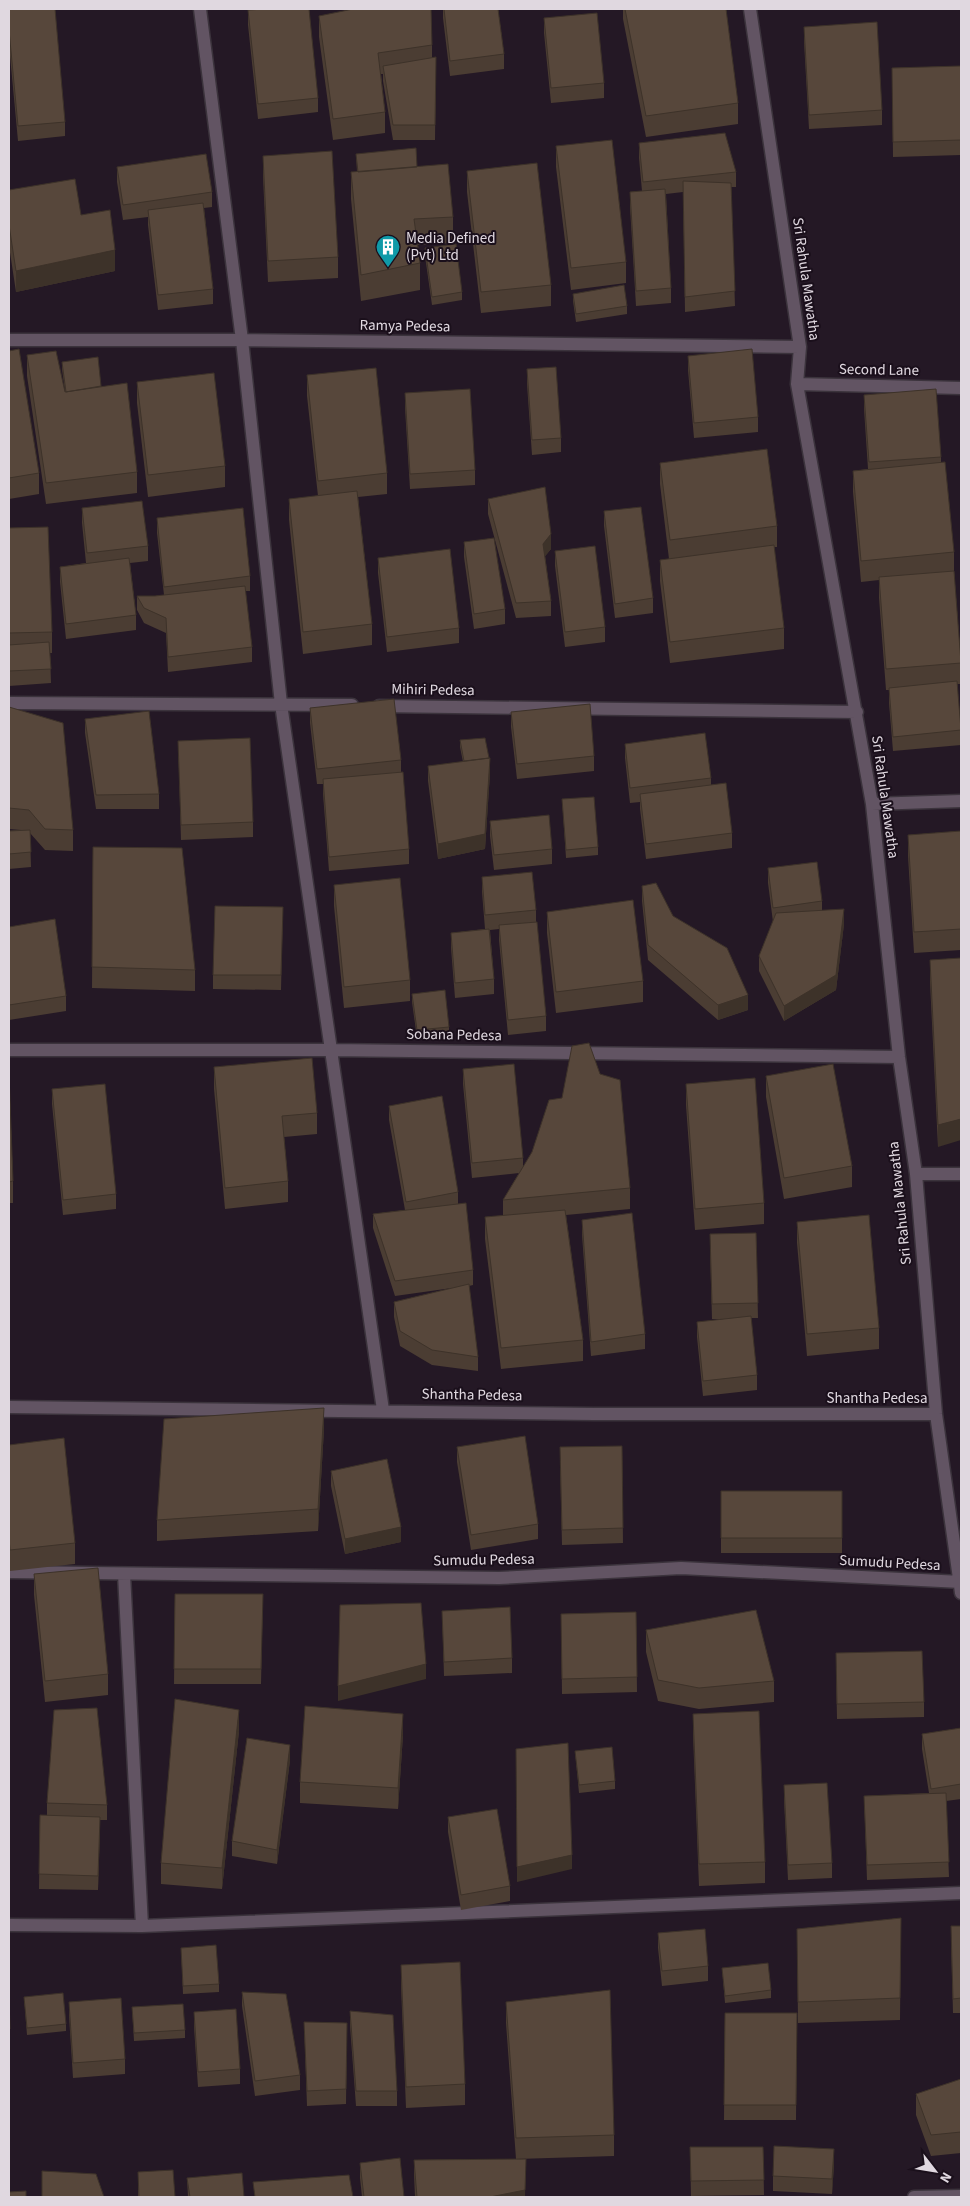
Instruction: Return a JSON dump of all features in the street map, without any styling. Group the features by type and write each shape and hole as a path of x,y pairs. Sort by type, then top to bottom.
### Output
{"street":[{"path":"200,9 242,340 281,704 383,1410"},
{"name":"Sri Rahula Mawatha","path":"750,9 800,346 797,384 872,804 899,1057 916,1174 936,1414 961,1586"},
{"name":"Ramya Pedesa","path":"9,340 242,340 800,346"},
{"name":"Second Lane","path":"797,384 961,388"},
{"name":"Mihiri Pedesa","path":"9,703 281,704 857,712"},
{"path":"872,804 961,801"},
{"name":"Sobana Pedesa","path":"9,1050 331,1050 899,1057"},
{"path":"916,1174 961,1174"},
{"name":"Shantha Pedesa","path":"9,1407 594,1414 936,1414"},
{"name":"Sumudu Pedesa","path":"9,1572 499,1578 681,1568 961,1586"},
{"path":"124,1574 142,1926"},
{"path":"9,1925 142,1926 961,1893"},
{"path":"914,2197 961,2196"}],"building":[{"path":"9,9 55,9 65,122 18,126 9,30"},
{"path":"309,9 318,98 258,104 248,10"},
{"path":"353,9 431,9 432,45 378,53 385,112 333,119 319,16"},
{"path":"444,9 498,9 504,54 450,61"},
{"path":"625,9 726,9 738,103 646,116"},
{"path":"597,13 604,83 551,88 544,18"},
{"path":"877,22 882,110 809,115 804,27"},
{"path":"436,57 435,125 393,125 383,66"},
{"path":"961,66 961,140 893,142 892,68"},
{"path":"725,133 736,172 643,182 639,143"},
{"path":"612,140 626,262 571,268 556,146"},
{"path":"416,148 417,167 358,172 356,154"},
{"path":"332,151 338,257 268,261 263,156"},
{"path":"206,154 212,192 123,205 117,167"},
{"path":"537,163 551,285 481,292 467,171"},
{"name":"Media Defined (Pvt) Ltd","path":"448,164 453,217 414,219 420,263 361,275 351,172"},
{"path":"75,179 81,215 110,210 115,250 16,271 9,225 9,190"},
{"path":"683,181 731,183 735,291 685,297"},
{"path":"665,189 671,288 636,291 630,192"},
{"path":"203,203 213,289 158,295 148,210"},
{"path":"456,244 462,292 432,297 425,248"},
{"path":"624,285 627,306 576,314 573,294"},
{"path":"19,349 39,473 9,478 9,351"},
{"path":"752,349 758,417 694,423 688,356"},
{"path":"56,351 65,392 127,383 137,472 46,483 27,355"},
{"path":"98,357 101,386 66,392 62,362"},
{"path":"556,367 561,438 532,440 527,369"},
{"path":"376,368 387,473 318,481 307,375"},
{"path":"214,373 225,466 148,475 137,382"},
{"path":"470,389 475,470 410,474 405,393"},
{"path":"936,389 941,457 869,462 864,395"},
{"path":"767,449 777,526 670,540 660,463"},
{"path":"945,462 954,552 861,561 853,471"},
{"path":"545,487 551,534 543,544 551,601 516,603 488,499"},
{"path":"357,491 372,624 303,632 289,499"},
{"path":"142,501 148,546 87,553 82,508"},
{"path":"641,507 653,598 615,604 604,511"},
{"path":"243,508 250,576 164,587 157,518"},
{"path":"48,527 52,632 9,633 9,528"},
{"path":"494,538 505,609 474,614 464,542"},
{"path":"774,545 784,628 670,642 660,560"},
{"path":"595,546 605,627 565,632 555,551"},
{"path":"450,549 459,628 387,637 378,558"},
{"path":"129,558 136,615 66,624 60,567"},
{"path":"954,571 961,663 886,669 879,577"},
{"path":"245,586 252,647 168,657 166,618 144,608 137,596 155,596"},
{"path":"49,642 51,669 9,671 9,645"},
{"path":"957,681 961,730 893,737 889,688"},
{"path":"394,699 401,760 317,769 310,708"},
{"path":"590,704 594,756 517,764 511,712"},
{"path":"9,707 63,723 73,830 45,829 29,810 9,808"},
{"path":"149,711 159,794 96,795 85,719"},
{"path":"705,733 711,778 630,788 625,744"},
{"path":"250,738 253,822 181,825 178,741"},
{"path":"485,738 489,758 464,761 460,740"},
{"path":"490,758 485,834 438,844 428,766"},
{"path":"403,772 409,849 329,857 323,779"},
{"path":"726,783 732,833 646,844 640,794"},
{"path":"594,797 598,847 566,850 562,799"},
{"path":"549,815 552,849 494,855 490,821"},
{"path":"30,830 31,852 9,854 9,831"},
{"path":"961,831 961,929 914,932 908,835"},
{"path":"93,847 182,848 195,970 92,967"},
{"path":"817,862 822,901 773,908 768,868"},
{"path":"532,872 536,910 485,915 482,877"},
{"path":"400,878 410,980 344,987 334,885"},
{"path":"656,883 673,916 727,948 748,995 718,1005 648,945 642,886"},
{"path":"633,900 643,981 556,992 547,912"},
{"path":"215,906 283,907 281,975 213,975"},
{"path":"844,909 836,975 784,1006 759,956 776,913"},
{"path":"55,919 66,996 9,1005 9,927"},
{"path":"537,922 546,1016 508,1020 499,925"},
{"path":"489,929 494,979 455,983 451,933"},
{"path":"961,958 961,1119 938,1125 930,960"},
{"path":"445,990 449,1027 417,1030 412,994"},
{"path":"589,1043 600,1074 620,1080 630,1188 503,1200 532,1152 549,1100 562,1098 572,1046"},
{"path":"312,1058 317,1113 282,1116 288,1181 225,1188 214,1067"},
{"path":"514,1064 523,1158 472,1163 463,1069"},
{"path":"833,1064 852,1166 784,1178 766,1076"},
{"path":"9,1073 13,1181 9,1182"},
{"path":"755,1078 764,1203 695,1209 686,1084"},
{"path":"105,1084 116,1194 63,1200 52,1089"},
{"path":"442,1096 458,1192 406,1202 389,1106"},
{"path":"466,1203 473,1270 395,1281 373,1214"},
{"path":"565,1210 583,1340 501,1348 485,1217"},
{"path":"632,1213 645,1334 591,1342 582,1220"},
{"path":"869,1215 879,1328 807,1334 797,1222"},
{"path":"756,1233 758,1303 712,1304 710,1234"},
{"path":"469,1284 478,1357 432,1350 400,1331 394,1302"},
{"path":"751,1316 757,1375 703,1381 697,1322"},
{"path":"324,1408 318,1509 157,1520 164,1419"},
{"path":"525,1436 538,1524 471,1535 457,1447"},
{"path":"64,1438 75,1543 10,1550 9,1445"},
{"path":"622,1446 623,1528 562,1530 560,1447"},
{"path":"387,1459 401,1527 345,1539 331,1471"},
{"path":"721,1491 842,1491 842,1538 721,1538"},
{"path":"98,1568 108,1674 45,1681 34,1574"},
{"path":"175,1594 263,1594 261,1669 174,1669"},
{"path":"421,1603 426,1664 338,1686 340,1605"},
{"path":"510,1607 512,1658 444,1662 442,1611"},
{"path":"756,1610 774,1681 699,1688 658,1680 646,1630"},
{"path":"636,1612 637,1677 562,1679 561,1614"},
{"path":"922,1651 924,1702 837,1704 836,1653"},
{"path":"175,1699 239,1710 222,1868 161,1863"},
{"path":"305,1706 403,1714 398,1788 300,1782"},
{"path":"97,1708 107,1805 47,1803 54,1710"},
{"path":"759,1711 765,1862 699,1864 693,1714"},
{"path":"961,1728 961,1784 931,1789 922,1734"},
{"path":"247,1738 290,1745 277,1850 232,1841"},
{"path":"568,1743 572,1855 517,1867 516,1749"},
{"path":"612,1747 615,1781 579,1785 575,1751"},
{"path":"827,1783 832,1863 788,1865 784,1785"},
{"path":"946,1793 949,1862 867,1865 864,1796"},
{"path":"497,1809 510,1886 461,1895 448,1817"},
{"path":"40,1815 100,1817 98,1876 39,1874"},
{"path":"901,1918 900,1998 798,2002 797,1929"},
{"path":"951,1926 961,1926 961,1998 953,1999"},
{"path":"705,1929 708,1966 662,1971 658,1933"},
{"path":"216,1945 219,1984 183,1986 181,1948"},
{"path":"460,1962 465,2084 406,2087 401,1965"},
{"path":"768,1963 771,1990 725,1996 722,1968"},
{"path":"610,1990 614,2135 516,2138 506,2002"},
{"path":"242,1992 286,1994 300,2075 255,2081"},
{"path":"63,1993 66,2024 27,2028 24,1997"},
{"path":"121,1998 125,2059 73,2063 69,2002"},
{"path":"183,2004 185,2030 134,2033 132,2007"},
{"path":"236,2009 240,2069 198,2072 194,2012"},
{"path":"350,2011 393,2015 397,2091 356,2091"},
{"path":"725,2013 797,2013 796,2105 724,2105"},
{"path":"304,2022 347,2023 346,2089 307,2091"},
{"path":"961,2079 961,2132 931,2135 916,2094"},
{"path":"774,2146 834,2149 832,2179 773,2176"},
{"path":"690,2147 763,2147 764,2180 691,2181"},
{"path":"400,2158 404,2197 364,2197 360,2163"},
{"path":"526,2159 525,2190 490,2197 417,2197 414,2160"},
{"path":"173,2170 175,2197 139,2197 138,2172"},
{"path":"42,2171 96,2174 104,2197 42,2197"},
{"path":"242,2173 244,2197 190,2197 187,2178"},
{"path":"349,2175 353,2197 255,2197 253,2182"},
{"path":"26,2191 26,2197 9,2197 9,2192"}],"place":[{"name":"Media Defined (Pvt) Ltd","path":"388,268"}]}
